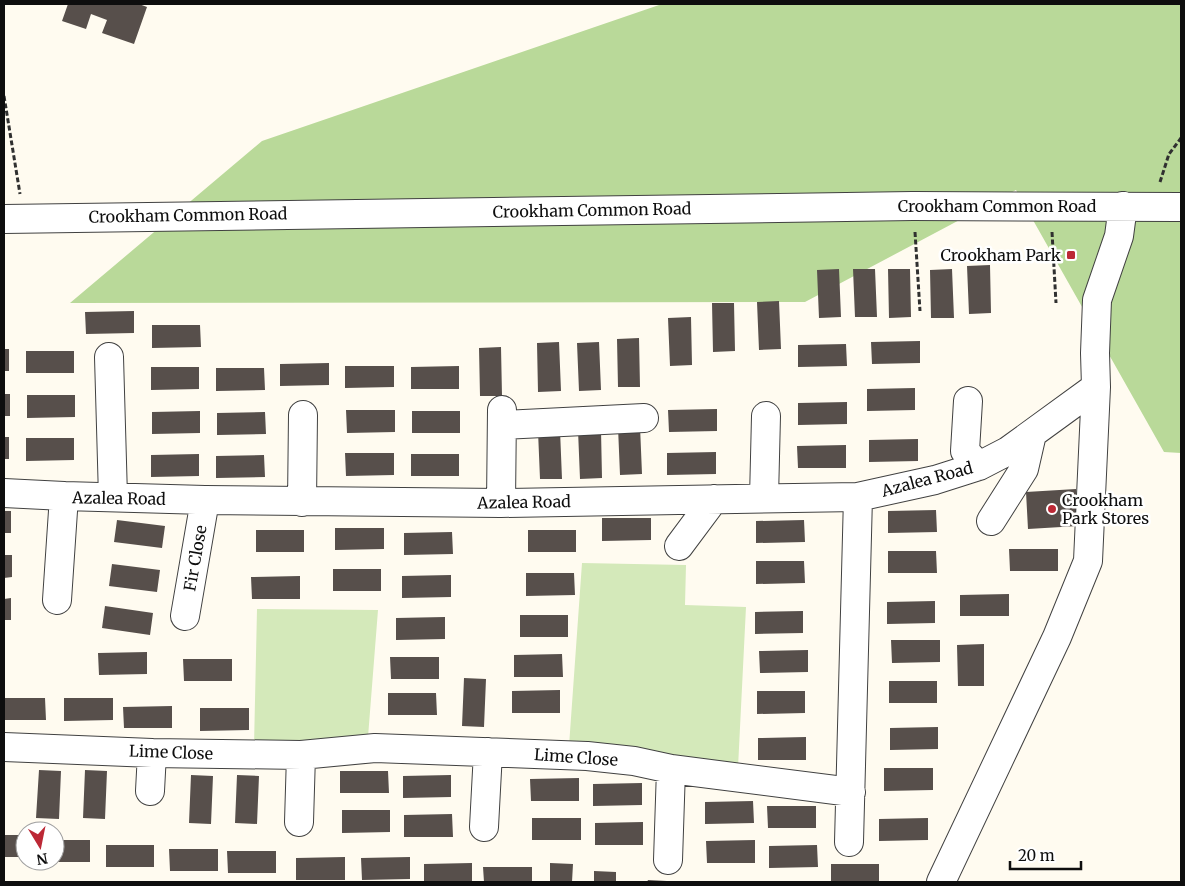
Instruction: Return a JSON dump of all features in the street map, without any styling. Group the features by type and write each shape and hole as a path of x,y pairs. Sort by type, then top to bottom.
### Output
{"street":[{"name":"Crookham Common Road","path":"14,218 913,206 1181,207"},
{"path":"941,882 1057,637 1088,561 1096,387 1097,300 1118,236 1123,206"},
{"path":"109,357 113,497"},
{"name":"Azalea Road","path":"4,493 302,502 501,503 858,497 935,480 979,466 1008,452 1096,387"},
{"path":"968,401 964,451 979,466"},
{"path":"302,502 303,415"},
{"path":"764,498 766,416"},
{"path":"501,503 502,418 644,418"},
{"path":"991,521 1024,469 1032,434"},
{"path":"57,600 64,496"},
{"path":"849,842 858,497"},
{"path":"679,546 714,499"},
{"name":"Fir Close","path":"185,616 205,500"},
{"name":"Lime Close","path":"4,747 152,753 301,755 375,748 587,756 634,761 670,769 851,792"},
{"path":"484,827 488,752"},
{"path":"150,791 152,753"},
{"path":"300,822 301,755"},
{"path":"668,860 670,769"}],"path":[{"path":"4,96 14,218"},
{"path":"1151,207 1169,154 1181,138"},
{"path":"913,206 920,311"},
{"path":"1051,206 1056,303"}],"green space":[{"path":"662,4 1181,4 1181,453 1164,452 1016,190 805,302 70,303 262,141"},
{"path":"582,563 686,565 685,605 746,607 738,768 569,746"},
{"path":"257,609 378,610 368,737 254,746"}],"building":[{"path":"68,4 139,4 147,7 134,44 102,33 107,20 91,14 86,29 62,21"},
{"path":"990,265 991,313 969,314 967,266"},
{"path":"839,269 841,317 819,318 817,270"},
{"path":"853,269 875,269 877,317 855,317"},
{"path":"888,269 910,269 911,317 889,318"},
{"path":"952,269 954,318 931,318 930,270"},
{"path":"779,301 781,349 759,350 757,302"},
{"path":"712,303 734,303 735,351 713,352"},
{"path":"134,311 134,333 86,334 85,312"},
{"path":"691,317 692,365 670,366 668,318"},
{"path":"152,325 200,325 201,347 152,348"},
{"path":"639,338 640,387 618,387 617,339"},
{"path":"920,341 920,363 872,364 871,342"},
{"path":"559,342 561,391 538,392 537,343"},
{"path":"599,342 601,390 579,391 577,343"},
{"path":"846,344 847,366 798,367 798,345"},
{"path":"501,347 502,396 480,396 479,348"},
{"path":"4,349 9,349 9,371 4,371"},
{"path":"26,351 74,351 74,373 26,373"},
{"path":"329,363 329,385 280,386 280,364"},
{"path":"345,366 394,366 394,387 345,388"},
{"path":"459,366 459,389 411,389 411,367"},
{"path":"151,367 199,367 199,389 151,390"},
{"path":"216,368 264,368 265,390 216,391"},
{"path":"915,388 915,410 867,411 867,389"},
{"path":"4,394 10,394 10,416 4,416"},
{"path":"27,395 75,395 75,417 27,418"},
{"path":"847,402 847,424 798,425 798,403"},
{"path":"717,409 717,431 669,432 668,410"},
{"path":"346,410 395,410 395,432 347,433"},
{"path":"200,411 200,433 152,434 152,412"},
{"path":"412,411 460,411 460,433 412,433"},
{"path":"265,412 266,434 217,435 217,413"},
{"path":"640,426 642,474 620,475 618,427"},
{"path":"560,430 562,479 540,479 538,431"},
{"path":"578,430 601,430 602,478 580,479"},
{"path":"4,437 9,437 9,459 4,459"},
{"path":"26,438 74,438 74,460 26,461"},
{"path":"918,439 918,461 869,462 869,440"},
{"path":"846,445 846,468 798,468 797,446"},
{"path":"716,452 716,474 667,475 667,453"},
{"path":"345,453 394,453 394,475 346,476"},
{"path":"199,454 199,476 151,477 151,455"},
{"path":"411,454 459,454 459,476 411,476"},
{"path":"264,455 265,477 216,478 216,456"},
{"name":"Crookham Park Stores","path":"1076,489 1078,526 1028,529 1026,492"},
{"path":"936,510 937,532 888,533 888,511"},
{"path":"4,511 11,511 11,533 4,533"},
{"path":"602,518 651,518 651,540 602,541"},
{"path":"117,520 165,526 162,548 114,542"},
{"path":"804,520 805,542 756,543 756,521"},
{"path":"335,528 384,528 384,549 335,550"},
{"path":"256,530 304,530 304,552 256,552"},
{"path":"528,530 576,530 576,552 528,552"},
{"path":"452,532 453,554 404,555 404,533"},
{"path":"1009,549 1058,549 1058,571 1010,571"},
{"path":"888,551 936,551 937,573 888,573"},
{"path":"4,555 12,555 12,577 4,578"},
{"path":"756,561 804,561 805,583 756,584"},
{"path":"112,564 160,570 157,592 109,586"},
{"path":"333,569 381,569 381,591 333,591"},
{"path":"526,573 574,573 575,595 526,596"},
{"path":"451,575 451,597 402,598 402,576"},
{"path":"300,576 300,599 252,599 251,577"},
{"path":"1009,594 1009,616 960,616 960,595"},
{"path":"11,598 11,620 4,620 4,599"},
{"path":"935,601 935,623 887,624 887,602"},
{"path":"105,606 153,613 150,635 102,628"},
{"path":"803,611 803,633 755,634 755,612"},
{"path":"520,615 568,615 568,637 520,637"},
{"path":"445,617 445,639 396,640 396,618"},
{"path":"891,640 940,640 940,662 892,663"},
{"path":"984,644 984,686 958,686 957,645"},
{"path":"808,650 808,672 760,673 759,651"},
{"path":"147,652 147,674 99,675 98,653"},
{"path":"562,654 563,677 514,677 514,655"},
{"path":"390,657 439,657 439,679 391,679"},
{"path":"183,659 232,659 232,681 184,681"},
{"path":"464,678 486,679 484,727 462,726"},
{"path":"889,681 937,681 937,703 889,703"},
{"path":"560,690 560,713 512,713 512,691"},
{"path":"757,691 805,691 805,713 757,714"},
{"path":"388,693 436,693 437,715 388,715"},
{"path":"4,698 45,698 46,720 4,720"},
{"path":"64,698 113,698 113,720 64,721"},
{"path":"172,706 172,728 124,728 123,707"},
{"path":"200,708 249,708 249,730 200,731"},
{"path":"938,727 938,749 890,750 890,728"},
{"path":"806,737 806,760 758,760 758,738"},
{"path":"884,768 933,768 933,790 884,791"},
{"path":"39,770 61,771 59,819 36,818"},
{"path":"85,770 107,771 105,819 83,818"},
{"path":"340,771 388,771 389,793 340,793"},
{"path":"191,775 213,776 211,824 189,823"},
{"path":"237,775 259,776 257,824 235,823"},
{"path":"451,775 451,797 403,798 403,776"},
{"path":"579,778 579,801 531,801 530,779"},
{"path":"642,783 642,805 593,806 593,784"},
{"path":"753,801 754,823 705,824 705,802"},
{"path":"767,806 816,806 816,828 768,828"},
{"path":"342,810 390,810 390,832 342,833"},
{"path":"452,814 453,837 404,837 404,815"},
{"path":"532,818 581,818 581,840 532,840"},
{"path":"928,818 928,840 879,841 879,819"},
{"path":"643,822 643,845 595,845 595,823"},
{"path":"4,835 15,835 15,857 4,857"},
{"path":"65,840 90,840 90,862 65,862"},
{"path":"755,840 755,863 707,863 706,841"},
{"path":"106,845 154,845 154,867 106,867"},
{"path":"817,845 818,867 769,868 769,846"},
{"path":"169,849 218,849 218,871 170,871"},
{"path":"227,851 276,851 276,873 228,873"},
{"path":"345,857 345,880 296,880 296,858"},
{"path":"410,857 410,879 362,880 361,858"},
{"path":"472,863 472,882 424,882 424,864"},
{"path":"550,863 573,864 572,882 550,882"},
{"path":"831,864 879,864 879,882 831,882"},
{"path":"483,867 532,867 532,882 484,882"},
{"path":"594,871 616,872 616,882 594,882"},
{"path":"648,880 667,881 667,882 647,882"}],"place":[{"name":"Crookham Park","path":"1071,255"},
{"name":"Crookham Park Stores","path":"1052,509"}]}
